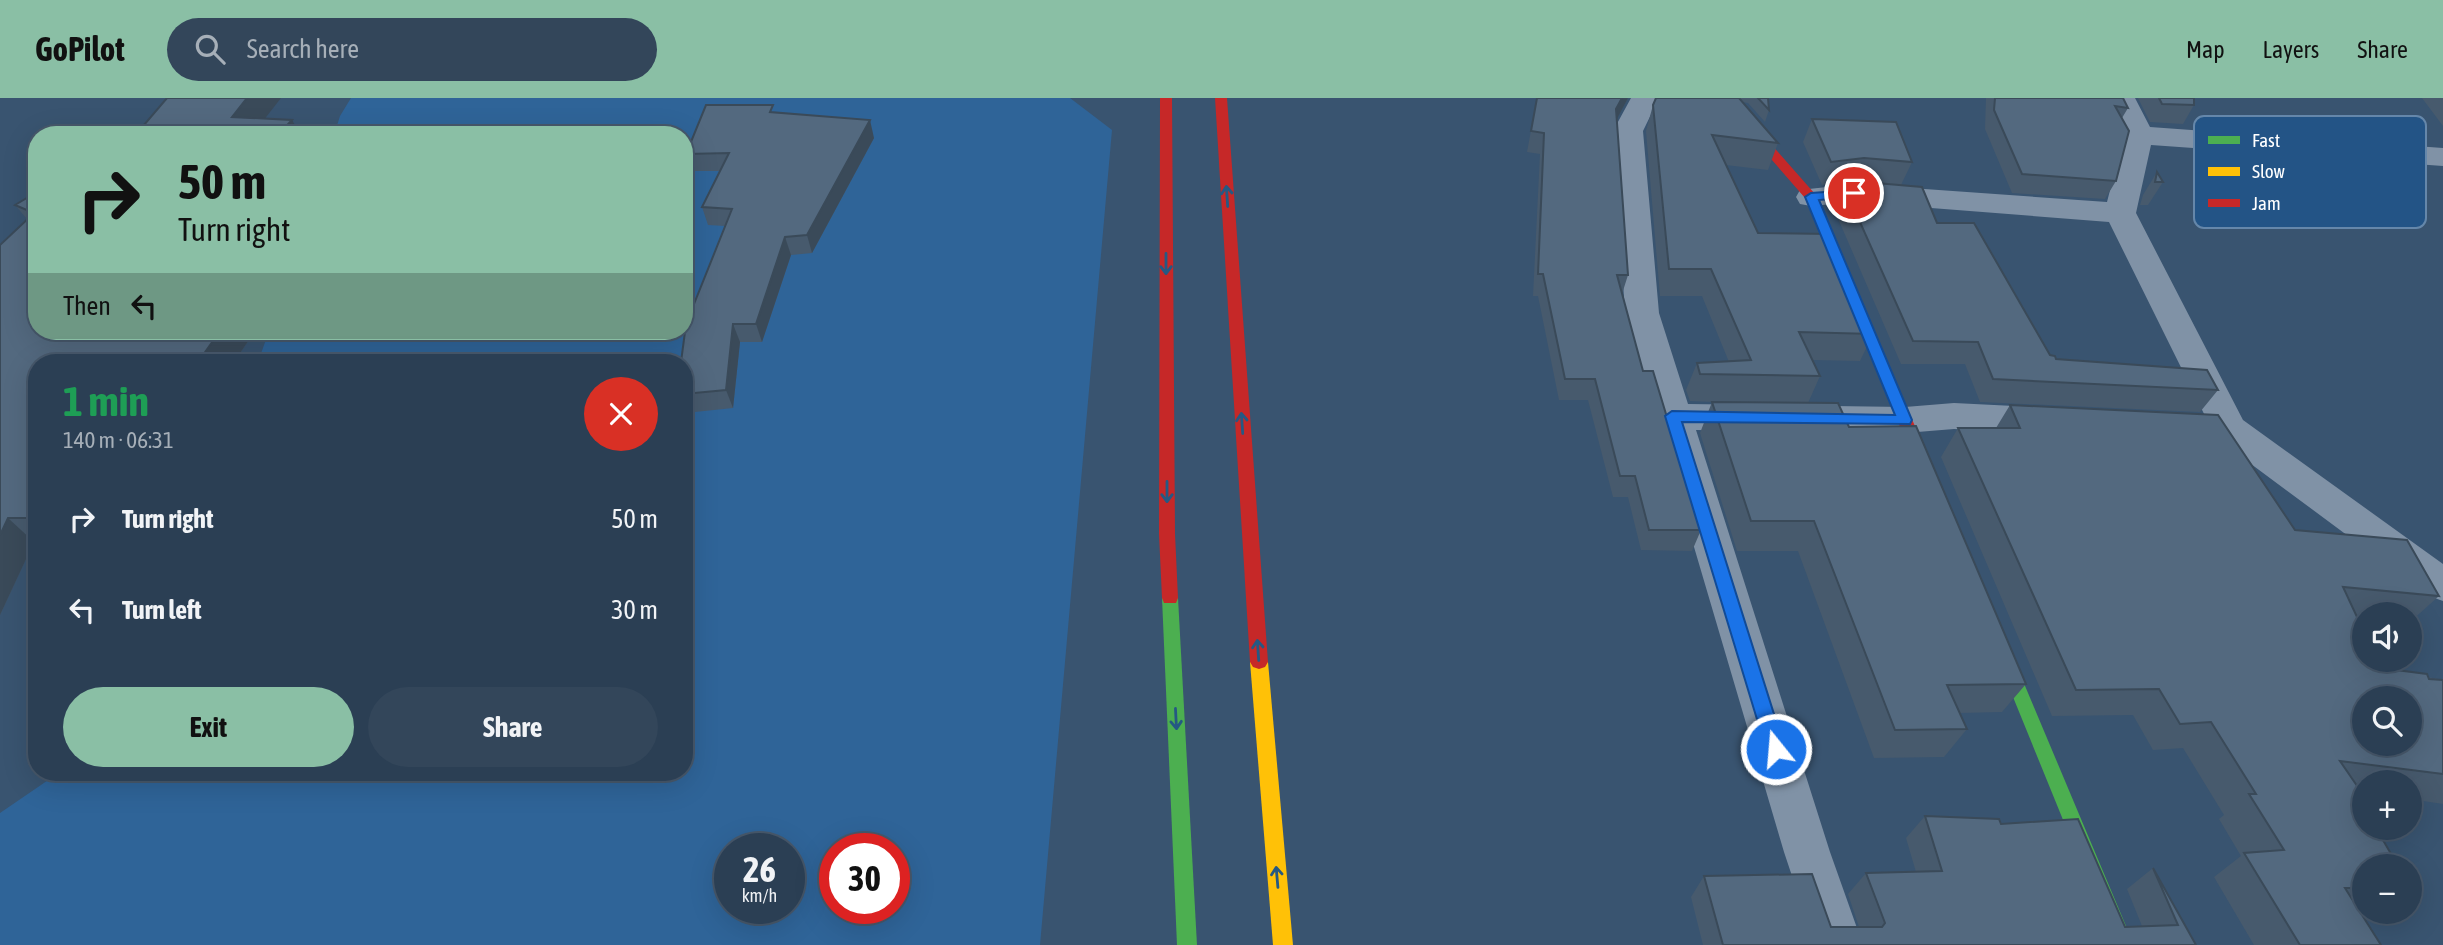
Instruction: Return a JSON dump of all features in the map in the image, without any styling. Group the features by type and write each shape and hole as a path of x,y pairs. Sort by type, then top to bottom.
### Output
{"main road":[{"path":"1166,98 1167,534 1187,945"},
{"path":"1221,98 1261,693 1283,945"},
{"path":"1674,98 1737,112 1811,197 1937,496"},
{"path":"1990,622 2124,945"}],"street":[{"path":"1645,98 1628,131 1642,313 1839,945"},
{"path":"2121,98 2138,135 2120,212 2229,429 2443,585"},
{"path":"2138,135 2194,139"},
{"path":"1811,197 1854,193 2120,212"},
{"path":"1672,416 1905,420 1954,416 2078,422"},
{"path":"2188,427 2229,429"}],"shaded area":[{"path":"351,98 1070,98 1112,130 1040,945 0,945 0,813 47,781 693,781 693,354 261,354 266,340 693,340 693,126 337,126"}],"building":[{"path":"167,98 247,98 232,117 292,120 286,126 143,126"},
{"path":"1537,98 1622,98 1616,109 1628,275 1617,275 1643,371 1653,371 1701,530 1649,530 1635,476 1620,476 1595,379 1565,379 1543,274 1538,274 1544,133 1531,131"},
{"path":"1656,98 1739,98 1778,143 1712,135 1758,233 1831,234 1873,334 1799,332 1820,376 1700,374 1697,363 1751,360 1711,269 1669,269 1653,105"},
{"path":"1758,98 1768,98 1769,110"},
{"path":"1995,98 2123,98 2128,108 2115,106 2129,131 2116,181 2022,174 1994,110"},
{"path":"2159,98 2194,98 2194,105 2162,104"},
{"path":"706,105 773,105 770,112 870,120 807,235 785,237 756,324 733,324 726,390 693,393 693,354 682,354 684,340 693,340 693,306 732,209 702,207 729,153 693,154 693,137"},
{"path":"1812,119 1896,122 1912,162 1864,158 1831,162"},
{"path":"2157,172 2163,182 2155,182"},
{"path":"1864,182 1922,187 1937,223 1974,223 2050,355 2056,359 2207,370 2218,390 1993,379 1978,342 1913,341 1843,184"},
{"path":"28,197 28,210 15,205"},
{"path":"28,219 28,340 214,340 204,354 28,354 28,518 8,518 0,535 0,245"},
{"path":"1712,402 1838,403 1849,427 1916,426 2026,684 1947,685 1967,729 1895,730 1814,521 1751,521"},
{"path":"2010,405 2218,415 2295,530 2407,540 2439,596 2343,587 2352,606 2352,672 2412,672 2427,674 2429,679 2443,680 2443,774 2340,761 2352,778 2352,840 2383,840 2391,854 2352,854 2352,888 2345,888 2352,899 2352,924 2368,924 2381,945 2300,945 2244,853 2284,850 2249,794 2256,794 2211,722 2180,724 2159,689 2076,690 1958,428 2020,428"},
{"path":"1925,816 1999,819 2001,824 2078,819 2125,927 2178,925 2153,868 2196,945 1723,945 1704,876 1812,874 1831,927 1882,927 1885,923 1866,873 1942,871"}],"traffic: fast":[{"path":"1170,598 1187,945"},
{"path":"1999,643 2124,945"}],"traffic: slow":[{"path":"1259,662 1283,945"}],"traffic: jam":[{"path":"1166,98 1167,534 1170,598"},
{"path":"1221,98 1259,662"},
{"path":"1674,98 1737,112 1811,197 1928,475"}],"route":[{"path":"1776,749 1672,416 1905,420 1811,197 1854,193"}]}
